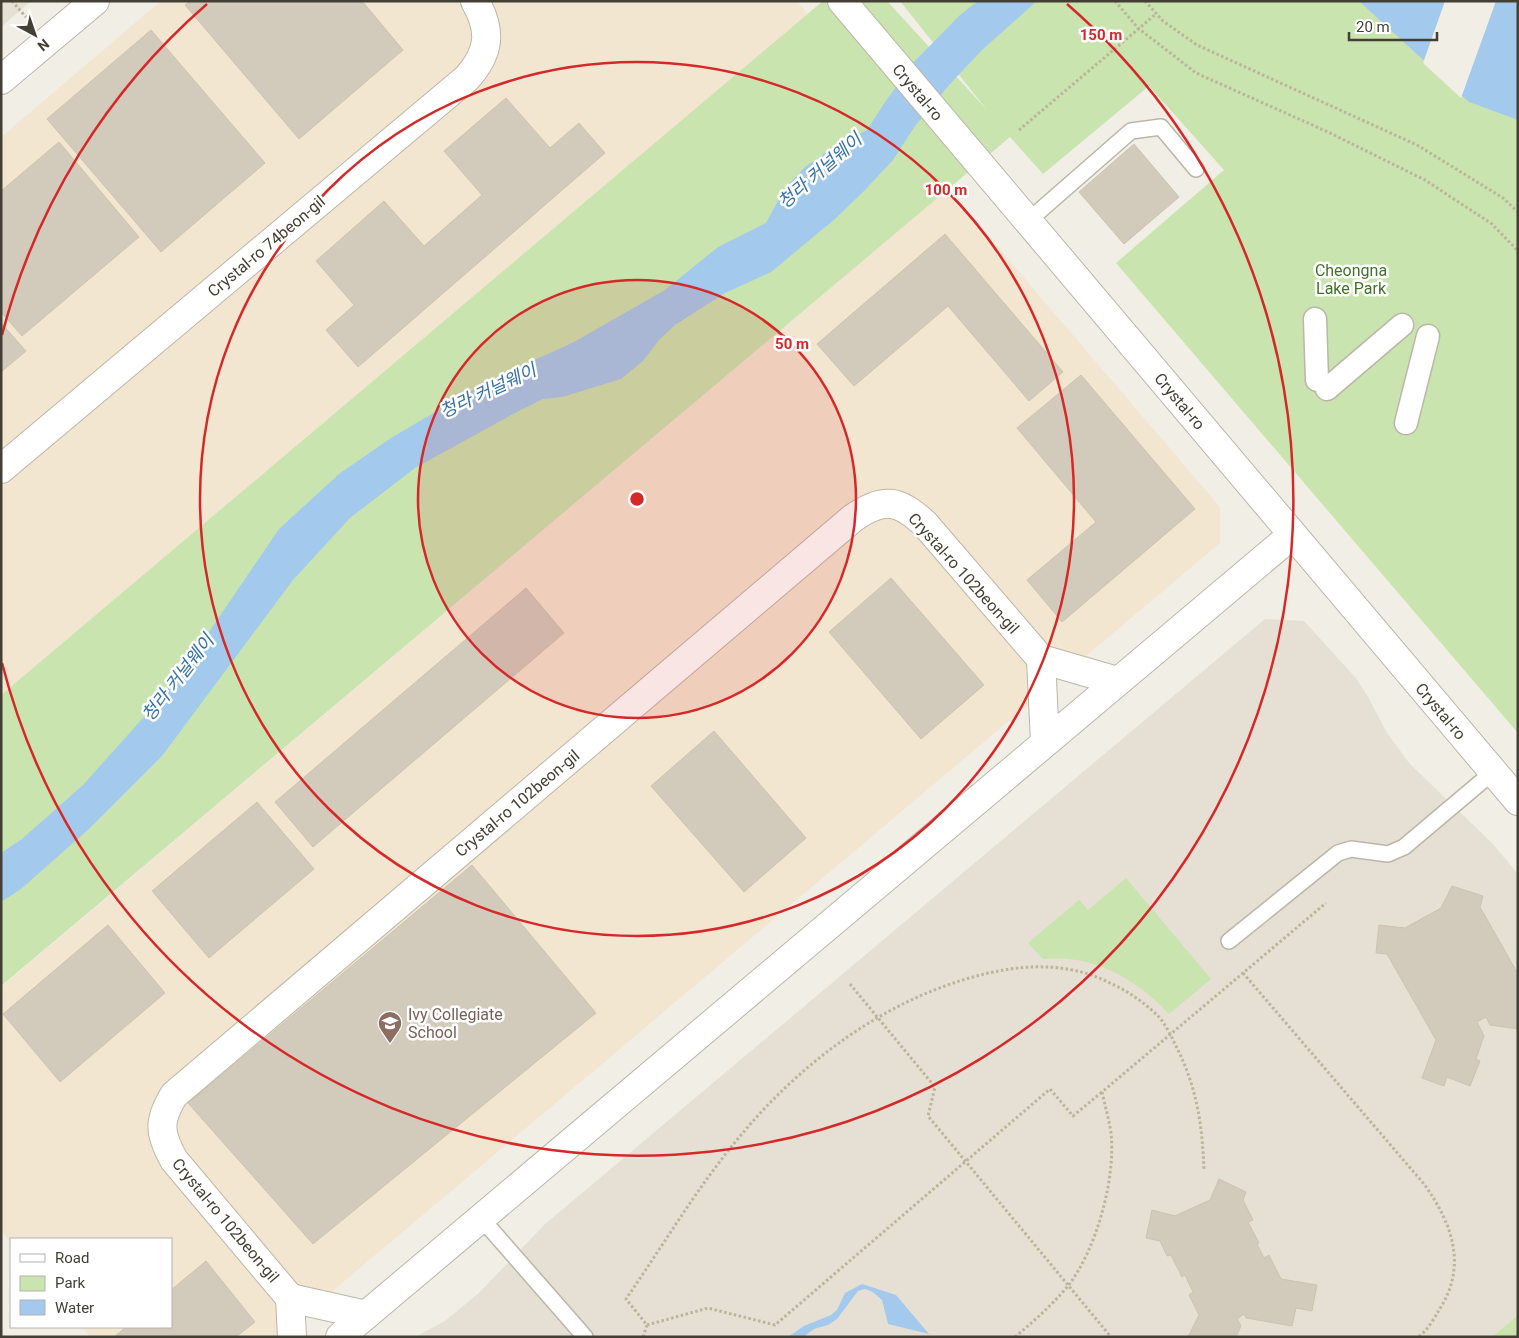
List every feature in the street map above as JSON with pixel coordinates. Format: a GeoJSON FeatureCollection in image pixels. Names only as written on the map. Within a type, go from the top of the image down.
{"type":"FeatureCollection","features":[{"type":"Feature","properties":{"kind":"street"},"geometry":{"type":"LineString","coordinates":[[1,80],[95,1]]}},
{"type":"Feature","properties":{"kind":"street","name":"Crystal-ro 74beon-gil"},"geometry":{"type":"LineString","coordinates":[[1,469],[466,78],[479,64],[487,32],[482,14],[475,1]]}},
{"type":"Feature","properties":{"kind":"street","name":"Crystal-ro"},"geometry":{"type":"LineString","coordinates":[[842,1],[998,188],[1028,221],[1518,801]]}},
{"type":"Feature","properties":{"kind":"street"},"geometry":{"type":"LineString","coordinates":[[1315,319],[1322,384],[1402,325]]}},
{"type":"Feature","properties":{"kind":"street"},"geometry":{"type":"LineString","coordinates":[[1406,423],[1428,336]]}},
{"type":"Feature","properties":{"kind":"street","name":"Crystal-ro 102beon-gil"},"geometry":{"type":"LineString","coordinates":[[290,1298],[174,1160],[165,1144],[162,1127],[165,1110],[174,1095],[868,507],[884,503],[900,506],[912,512],[925,524],[1041,659]]}},
{"type":"Feature","properties":{"kind":"street"},"geometry":{"type":"LineString","coordinates":[[340,1337],[1292,535]]}},
{"type":"Feature","properties":{"kind":"street"},"geometry":{"type":"LineString","coordinates":[[1045,742],[1041,659],[1117,681]]}},
{"type":"Feature","properties":{"kind":"street"},"geometry":{"type":"LineString","coordinates":[[292,1337],[290,1298],[366,1315]]}},
{"type":"Feature","properties":{"kind":"lane"},"geometry":{"type":"LineString","coordinates":[[1028,221],[1131,131],[1161,127],[1196,169]]}},
{"type":"Feature","properties":{"kind":"lane"},"geometry":{"type":"LineString","coordinates":[[1230,941],[1338,853],[1351,849],[1388,854],[1404,847],[1493,772]]}},
{"type":"Feature","properties":{"kind":"lane"},"geometry":{"type":"LineString","coordinates":[[481,1218],[585,1337]]}},
{"type":"Feature","properties":{"kind":"path"},"geometry":{"type":"LineString","coordinates":[[12,1],[26,17]]}},
{"type":"Feature","properties":{"kind":"path"},"geometry":{"type":"LineString","coordinates":[[1115,1],[1138,28],[1196,74],[1328,132],[1426,180],[1492,224],[1518,250]]}},
{"type":"Feature","properties":{"kind":"path"},"geometry":{"type":"LineString","coordinates":[[1145,1],[1163,22],[1197,45],[1417,145],[1503,198],[1518,212]]}},
{"type":"Feature","properties":{"kind":"path"},"geometry":{"type":"LineString","coordinates":[[1019,130],[1156,14]]}},
{"type":"Feature","properties":{"kind":"path"},"geometry":{"type":"LineString","coordinates":[[647,1325],[708,1308],[775,1325],[1050,1089],[1074,1116],[1326,903]]}},
{"type":"Feature","properties":{"kind":"path"},"geometry":{"type":"LineString","coordinates":[[647,1325],[626,1299],[719,1163],[759,1114],[828,1052],[877,1017],[941,986],[971,977],[1027,966],[1078,970],[1124,989],[1144,1004],[1160,1018],[1183,1060],[1199,1108],[1204,1169]]}},
{"type":"Feature","properties":{"kind":"path"},"geometry":{"type":"LineString","coordinates":[[1243,973],[1418,1176],[1437,1202],[1447,1224],[1453,1245],[1455,1263],[1452,1284],[1445,1301],[1418,1337]]}},
{"type":"Feature","properties":{"kind":"path"},"geometry":{"type":"LineString","coordinates":[[850,984],[935,1087],[928,1116],[1111,1337]]}},
{"type":"Feature","properties":{"kind":"path"},"geometry":{"type":"LineString","coordinates":[[1015,1337],[1040,1316],[1068,1285],[1088,1253],[1096,1234],[1111,1162],[1111,1135],[1102,1092]]}},
{"type":"Feature","properties":{"kind":"path"},"geometry":{"type":"LineString","coordinates":[[643,1337],[647,1325]]}},
{"type":"Feature","properties":{"kind":"shaded area"},"geometry":{"type":"Polygon","coordinates":[[[1,1],[31,1],[1,27],[1,1]]]}},
{"type":"Feature","properties":{"kind":"shaded area"},"geometry":{"type":"Polygon","coordinates":[[[161,1],[797,1],[808,15],[1,695],[1,137],[161,1]]]}},
{"type":"Feature","properties":{"kind":"shaded area"},"geometry":{"type":"Polygon","coordinates":[[[948,189],[1220,507],[1220,543],[278,1337],[90,1337],[83,1328],[172,1328],[172,1238],[10,1238],[10,1242],[1,1231],[1,987],[948,189]]]}},
{"type":"Feature","properties":{"kind":"shaded area"},"geometry":{"type":"Polygon","coordinates":[[[1265,619],[1304,621],[1355,677],[1387,733],[1410,764],[1492,843],[1518,874],[1518,1315],[1492,1337],[415,1337],[445,1321],[480,1292],[544,1225],[1265,619]]]}},
{"type":"Feature","properties":{"kind":"green space","name":"Cheongna Lake Park"},"geometry":{"type":"Polygon","coordinates":[[[823,1],[887,1],[987,110],[900,1],[1518,1],[1518,733],[1116,263],[1224,170],[1149,86],[1043,174],[1010,137],[1,986],[1,695],[823,1]]]}},
{"type":"Feature","properties":{"kind":"green space"},"geometry":{"type":"Polygon","coordinates":[[[1126,878],[1211,979],[1169,1014],[1143,990],[1113,971],[1079,960],[1043,959],[1028,943],[1079,900],[1088,910],[1126,878]]]}},
{"type":"Feature","properties":{"kind":"green space"},"geometry":{"type":"Polygon","coordinates":[[[1518,1315],[1518,1337],[1492,1337],[1518,1315]]]}},
{"type":"Feature","properties":{"kind":"water","name":"청라 커널웨이"},"geometry":{"type":"Polygon","coordinates":[[[978,1],[1037,1],[982,50],[950,84],[915,126],[893,160],[835,219],[771,272],[725,293],[675,325],[659,340],[643,361],[621,379],[562,397],[543,399],[513,414],[415,468],[350,518],[293,580],[162,756],[89,829],[21,889],[1,902],[1,853],[22,839],[83,785],[144,717],[196,651],[279,529],[339,474],[391,438],[493,379],[574,342],[665,290],[718,247],[766,223],[788,185],[805,167],[838,144],[867,130],[914,62],[960,15],[978,1]]]}},
{"type":"Feature","properties":{"kind":"water"},"geometry":{"type":"Polygon","coordinates":[[[1359,1],[1518,1],[1518,120],[1469,102],[1359,1]]]}},
{"type":"Feature","properties":{"kind":"water"},"geometry":{"type":"Polygon","coordinates":[[[862,1284],[896,1295],[929,1334],[888,1324],[882,1300],[873,1292],[865,1289],[858,1291],[837,1319],[828,1325],[814,1329],[803,1337],[788,1337],[804,1326],[831,1315],[837,1310],[845,1293],[862,1284]]]}},
{"type":"Feature","properties":{"kind":"pier"},"geometry":{"type":"Polygon","coordinates":[[[1445,1],[1496,1],[1461,98],[1423,63],[1445,1]]]}},
{"type":"Feature","properties":{"kind":"building"},"geometry":{"type":"Polygon","coordinates":[[[190,1],[362,1],[403,50],[299,139],[185,5],[190,1]]]}},
{"type":"Feature","properties":{"kind":"building"},"geometry":{"type":"Polygon","coordinates":[[[151,30],[265,163],[161,252],[47,119],[151,30]]]}},
{"type":"Feature","properties":{"kind":"building"},"geometry":{"type":"Polygon","coordinates":[[[506,98],[550,148],[579,123],[605,153],[358,367],[326,330],[354,305],[316,261],[384,201],[424,246],[482,195],[444,151],[506,98]]]}},
{"type":"Feature","properties":{"kind":"building"},"geometry":{"type":"Polygon","coordinates":[[[59,142],[139,237],[22,336],[1,312],[1,191],[59,142]]]}},
{"type":"Feature","properties":{"kind":"building"},"geometry":{"type":"Polygon","coordinates":[[[1134,144],[1179,197],[1124,244],[1079,192],[1134,144]]]}},
{"type":"Feature","properties":{"kind":"building"},"geometry":{"type":"Polygon","coordinates":[[[945,234],[1063,372],[1029,401],[948,306],[854,386],[817,344],[945,234]]]}},
{"type":"Feature","properties":{"kind":"building"},"geometry":{"type":"Polygon","coordinates":[[[1,323],[26,351],[1,372],[1,323]]]}},
{"type":"Feature","properties":{"kind":"building"},"geometry":{"type":"Polygon","coordinates":[[[1081,375],[1195,509],[1062,622],[1027,580],[1096,522],[1017,428],[1081,375]]]}},
{"type":"Feature","properties":{"kind":"building"},"geometry":{"type":"Polygon","coordinates":[[[891,578],[984,685],[921,739],[829,632],[891,578]]]}},
{"type":"Feature","properties":{"kind":"building"},"geometry":{"type":"Polygon","coordinates":[[[526,588],[564,633],[313,847],[275,802],[526,588]]]}},
{"type":"Feature","properties":{"kind":"building"},"geometry":{"type":"Polygon","coordinates":[[[714,731],[806,838],[744,892],[651,786],[714,731]]]}},
{"type":"Feature","properties":{"kind":"building"},"geometry":{"type":"Polygon","coordinates":[[[257,802],[314,869],[209,958],[152,891],[257,802]]]}},
{"type":"Feature","properties":{"kind":"building"},"geometry":{"type":"Polygon","coordinates":[[[472,865],[596,1013],[313,1244],[188,1103],[472,865]]]}},
{"type":"Feature","properties":{"kind":"building"},"geometry":{"type":"Polygon","coordinates":[[[1452,886],[1483,896],[1480,907],[1518,974],[1518,1029],[1490,1025],[1486,1017],[1477,1022],[1484,1036],[1476,1059],[1480,1061],[1470,1086],[1447,1077],[1444,1086],[1422,1078],[1436,1040],[1387,954],[1376,953],[1379,925],[1405,928],[1441,908],[1452,886]]]}},
{"type":"Feature","properties":{"kind":"building"},"geometry":{"type":"Polygon","coordinates":[[[108,925],[165,993],[60,1082],[3,1014],[108,925]]]}},
{"type":"Feature","properties":{"kind":"building"},"geometry":{"type":"Polygon","coordinates":[[[1219,1179],[1246,1192],[1243,1200],[1253,1220],[1248,1222],[1259,1243],[1257,1244],[1264,1258],[1269,1255],[1281,1279],[1317,1285],[1312,1311],[1296,1308],[1292,1326],[1246,1318],[1244,1314],[1237,1319],[1241,1326],[1236,1337],[1188,1337],[1199,1315],[1189,1295],[1193,1292],[1185,1275],[1182,1277],[1171,1255],[1167,1256],[1160,1241],[1146,1238],[1152,1210],[1175,1216],[1210,1200],[1219,1179]]]}},
{"type":"Feature","properties":{"kind":"building"},"geometry":{"type":"Polygon","coordinates":[[[206,1261],[255,1322],[236,1337],[114,1337],[125,1328],[172,1328],[172,1289],[206,1261]]]}},
{"type":"Feature","properties":{"kind":"place","name":"Ivy Collegiate School"},"geometry":{"type":"Point","coordinates":[390,1044]}}]}
